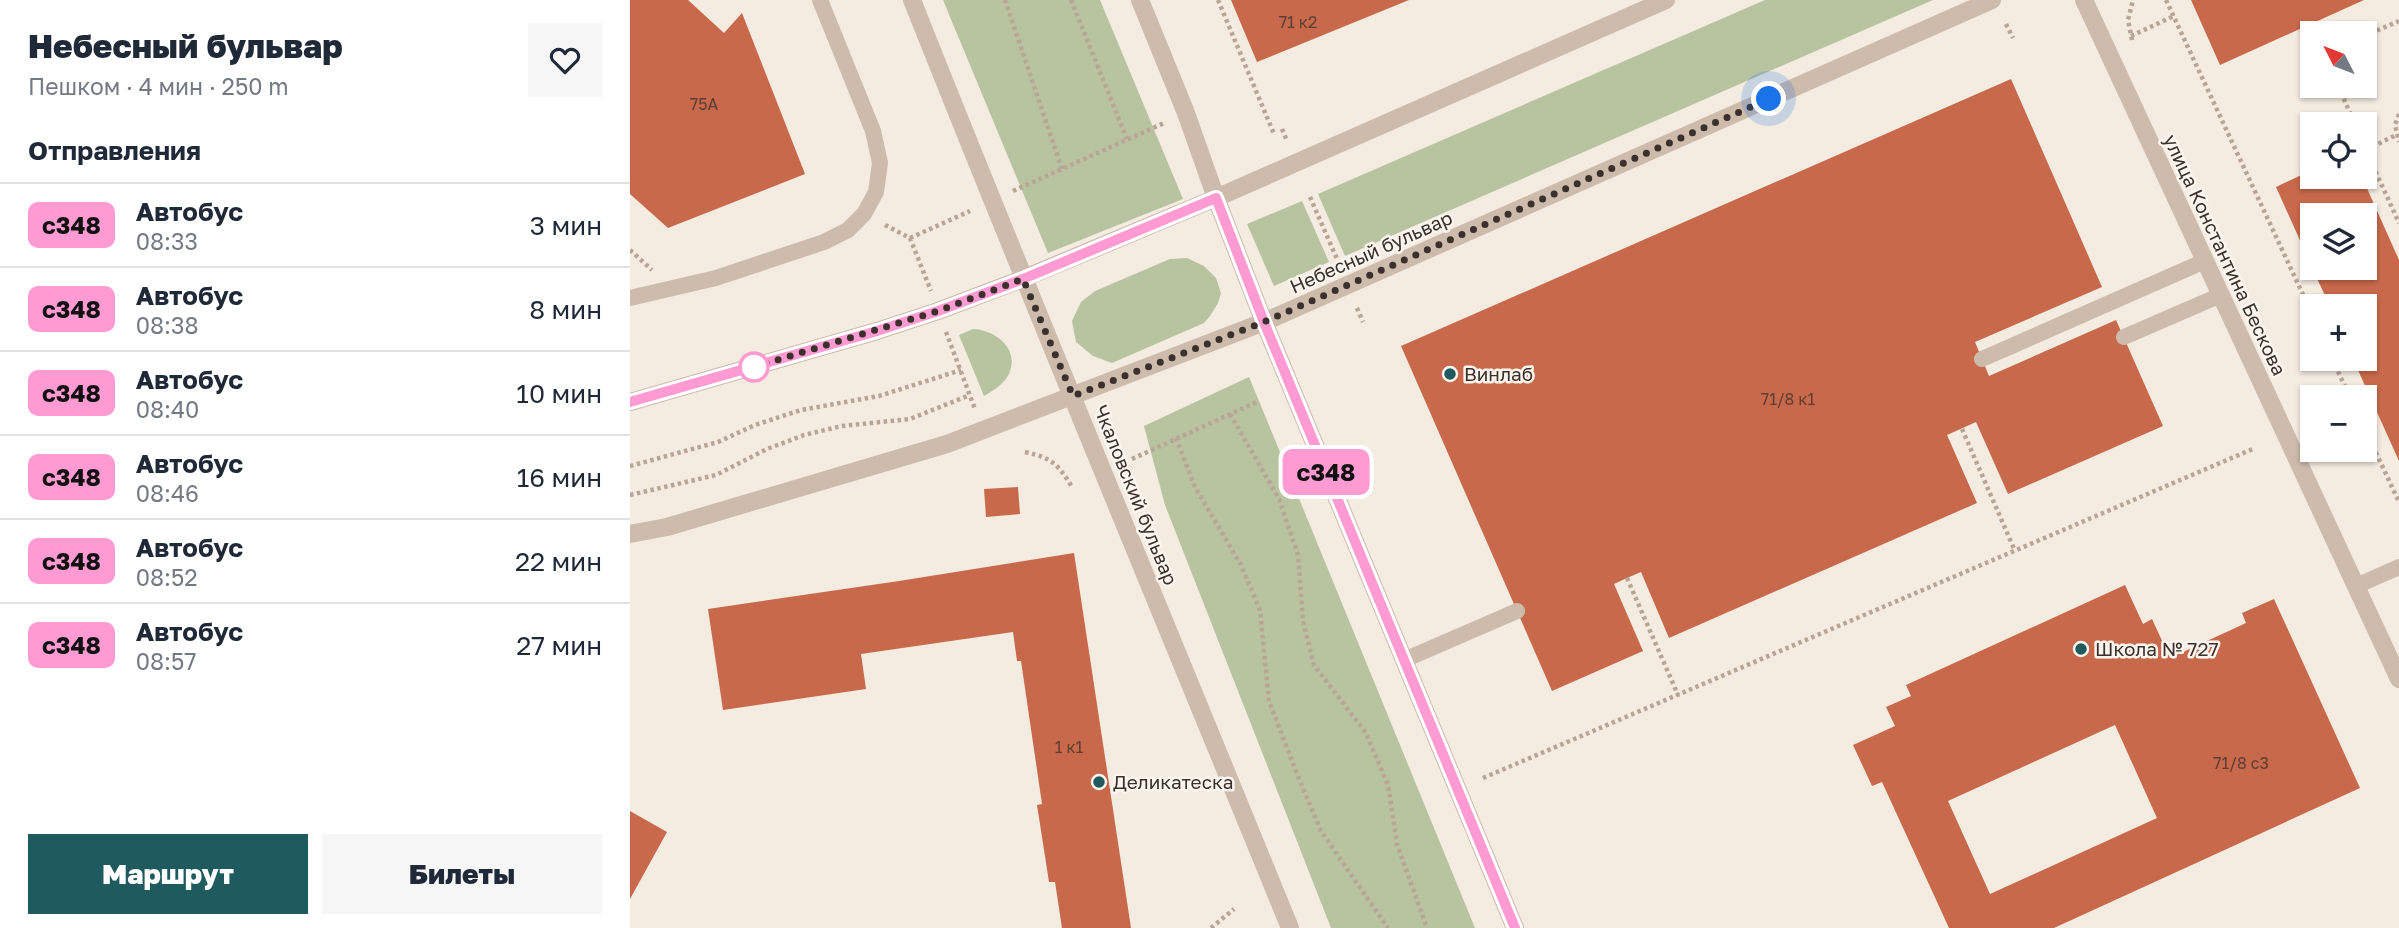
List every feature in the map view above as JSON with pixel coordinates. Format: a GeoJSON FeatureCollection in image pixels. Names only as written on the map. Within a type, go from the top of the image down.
{"type":"FeatureCollection","features":[{"type":"Feature","properties":{"kind":"street","name":"Чкаловский бульвар"},"geometry":{"type":"LineString","coordinates":[[912,0],[1023,279],[1290,928]]}},
{"type":"Feature","properties":{"kind":"street"},"geometry":{"type":"LineString","coordinates":[[1140,0],[1186,113],[1264,322],[1514,928]]}},
{"type":"Feature","properties":{"kind":"street"},"geometry":{"type":"LineString","coordinates":[[630,402],[877,331],[1023,279],[1216,198],[1666,0]]}},
{"type":"Feature","properties":{"kind":"street","name":"Небесный бульвар"},"geometry":{"type":"LineString","coordinates":[[630,534],[667,527],[947,444],[1264,322],[1992,0]]}},
{"type":"Feature","properties":{"kind":"street","name":"улица Константина Бескова"},"geometry":{"type":"LineString","coordinates":[[2084,0],[2399,679]]}},
{"type":"Feature","properties":{"kind":"lane"},"geometry":{"type":"LineString","coordinates":[[630,299],[716,278],[824,242],[848,230],[864,214],[876,192],[880,163],[873,131],[820,0]]}},
{"type":"Feature","properties":{"kind":"lane"},"geometry":{"type":"LineString","coordinates":[[1982,359],[2205,261]]}},
{"type":"Feature","properties":{"kind":"lane"},"geometry":{"type":"LineString","coordinates":[[2124,337],[2221,295]]}},
{"type":"Feature","properties":{"kind":"lane"},"geometry":{"type":"LineString","coordinates":[[2356,586],[2399,567]]}},
{"type":"Feature","properties":{"kind":"lane"},"geometry":{"type":"LineString","coordinates":[[1404,660],[1517,611]]}},
{"type":"Feature","properties":{"kind":"path"},"geometry":{"type":"LineString","coordinates":[[1005,0],[1062,169]]}},
{"type":"Feature","properties":{"kind":"path"},"geometry":{"type":"LineString","coordinates":[[1071,0],[1127,139]]}},
{"type":"Feature","properties":{"kind":"path"},"geometry":{"type":"LineString","coordinates":[[1218,0],[1273,134]]}},
{"type":"Feature","properties":{"kind":"path"},"geometry":{"type":"LineString","coordinates":[[2133,0],[2128,20],[2132,39],[2174,16]]}},
{"type":"Feature","properties":{"kind":"path"},"geometry":{"type":"LineString","coordinates":[[2166,0],[2303,294]]}},
{"type":"Feature","properties":{"kind":"path"},"geometry":{"type":"LineString","coordinates":[[2377,30],[2399,21]]}},
{"type":"Feature","properties":{"kind":"path"},"geometry":{"type":"LineString","coordinates":[[2006,24],[2013,38]]}},
{"type":"Feature","properties":{"kind":"path"},"geometry":{"type":"LineString","coordinates":[[910,238],[1186,113]]}},
{"type":"Feature","properties":{"kind":"path"},"geometry":{"type":"LineString","coordinates":[[2399,114],[2395,125],[2399,142]]}},
{"type":"Feature","properties":{"kind":"path"},"geometry":{"type":"LineString","coordinates":[[1282,130],[1287,142]]}},
{"type":"Feature","properties":{"kind":"path"},"geometry":{"type":"LineString","coordinates":[[2377,143],[2396,135]]}},
{"type":"Feature","properties":{"kind":"path"},"geometry":{"type":"LineString","coordinates":[[2377,174],[2399,223]]}},
{"type":"Feature","properties":{"kind":"path"},"geometry":{"type":"LineString","coordinates":[[1310,197],[1337,259]]}},
{"type":"Feature","properties":{"kind":"path"},"geometry":{"type":"LineString","coordinates":[[1357,308],[1363,321]]}},
{"type":"Feature","properties":{"kind":"path"},"geometry":{"type":"LineString","coordinates":[[630,466],[718,442],[755,425],[801,410],[879,396],[961,370]]}},
{"type":"Feature","properties":{"kind":"path"},"geometry":{"type":"LineString","coordinates":[[630,495],[716,475],[767,449],[804,435],[842,426],[910,419],[970,395]]}},
{"type":"Feature","properties":{"kind":"path"},"geometry":{"type":"LineString","coordinates":[[1132,459],[1259,401]]}},
{"type":"Feature","properties":{"kind":"path"},"geometry":{"type":"LineString","coordinates":[[1230,414],[1279,499],[1298,555],[1303,621],[1314,665],[1366,733],[1388,785],[1397,844],[1427,928]]}},
{"type":"Feature","properties":{"kind":"path"},"geometry":{"type":"LineString","coordinates":[[1962,429],[2015,551]]}},
{"type":"Feature","properties":{"kind":"path"},"geometry":{"type":"LineString","coordinates":[[1176,438],[1195,487],[1241,565],[1260,610],[1269,701],[1298,779],[1321,831],[1388,928]]}},
{"type":"Feature","properties":{"kind":"path"},"geometry":{"type":"LineString","coordinates":[[1483,778],[2255,448]]}},
{"type":"Feature","properties":{"kind":"path"},"geometry":{"type":"LineString","coordinates":[[1025,452],[1043,456],[1060,467],[1072,487]]}},
{"type":"Feature","properties":{"kind":"path"},"geometry":{"type":"LineString","coordinates":[[2377,455],[2399,502]]}},
{"type":"Feature","properties":{"kind":"path"},"geometry":{"type":"LineString","coordinates":[[1627,578],[1678,695]]}},
{"type":"Feature","properties":{"kind":"path"},"geometry":{"type":"LineString","coordinates":[[1211,928],[1234,909]]}},
{"type":"Feature","properties":{"kind":"green space"},"geometry":{"type":"Polygon","coordinates":[[[943,0],[1100,0],[1183,199],[1048,253],[943,0]]]}},
{"type":"Feature","properties":{"kind":"green space"},"geometry":{"type":"Polygon","coordinates":[[[1765,0],[1933,0],[1345,256],[1318,194],[1765,0]]]}},
{"type":"Feature","properties":{"kind":"green space"},"geometry":{"type":"Polygon","coordinates":[[[1302,201],[1329,262],[1274,286],[1247,224],[1302,201]]]}},
{"type":"Feature","properties":{"kind":"green space"},"geometry":{"type":"Polygon","coordinates":[[[1187,258],[1204,266],[1216,278],[1221,293],[1218,303],[1204,323],[1112,363],[1093,356],[1076,342],[1072,321],[1081,302],[1095,291],[1170,259],[1187,258]]]}},
{"type":"Feature","properties":{"kind":"green space"},"geometry":{"type":"Polygon","coordinates":[[[973,329],[997,337],[1011,356],[1012,365],[1007,378],[984,396],[959,335],[973,329]]]}},
{"type":"Feature","properties":{"kind":"green space"},"geometry":{"type":"Polygon","coordinates":[[[1249,377],[1475,928],[1331,928],[1165,505],[1144,426],[1249,377]]]}},
{"type":"Feature","properties":{"kind":"building"},"geometry":{"type":"Polygon","coordinates":[[[630,0],[688,0],[724,33],[742,13],[805,174],[668,228],[630,194],[630,0]]]}},
{"type":"Feature","properties":{"kind":"building"},"geometry":{"type":"Polygon","coordinates":[[[1231,0],[1409,0],[1257,62],[1231,0]]]}},
{"type":"Feature","properties":{"kind":"building"},"geometry":{"type":"Polygon","coordinates":[[[2191,0],[2364,0],[2317,21],[2300,21],[2300,29],[2220,65],[2191,0]]]}},
{"type":"Feature","properties":{"kind":"building"},"geometry":{"type":"Polygon","coordinates":[[[2011,79],[2102,287],[1975,342],[1989,376],[2116,320],[2163,426],[2008,494],[1976,422],[1947,435],[1977,503],[1669,638],[1641,572],[1627,578],[1614,584],[1643,651],[1552,691],[1401,346],[2011,79]]]}},
{"type":"Feature","properties":{"kind":"building"},"geometry":{"type":"Polygon","coordinates":[[[2300,176],[2300,189],[2367,189],[2374,203],[2300,203],[2300,240],[2276,187],[2300,176]]]}},
{"type":"Feature","properties":{"kind":"building"},"geometry":{"type":"Polygon","coordinates":[[[2377,211],[2399,260],[2399,461],[2377,412],[2377,385],[2365,385],[2358,371],[2377,371],[2377,294],[2324,294],[2318,280],[2377,280],[2377,211]]]}},
{"type":"Feature","properties":{"kind":"building"},"geometry":{"type":"Polygon","coordinates":[[[1018,487],[1020,514],[986,517],[984,489],[1018,487]]]}},
{"type":"Feature","properties":{"kind":"building"},"geometry":{"type":"Polygon","coordinates":[[[1074,553],[1131,928],[1062,928],[1055,882],[1049,882],[1037,805],[1042,804],[1021,661],[1017,661],[1013,632],[861,654],[866,689],[723,710],[708,609],[1074,553]]]}},
{"type":"Feature","properties":{"kind":"building"},"geometry":{"type":"Polygon","coordinates":[[[2125,585],[2143,624],[2152,619],[2170,658],[2246,623],[2242,613],[2274,599],[2360,788],[2054,928],[1949,928],[1882,782],[1872,786],[1853,745],[1895,726],[1886,707],[1911,696],[1906,685],[2125,585]],[[2115,725],[1948,801],[1990,894],[2157,818],[2115,725]]]}},
{"type":"Feature","properties":{"kind":"building"},"geometry":{"type":"Polygon","coordinates":[[[630,811],[667,832],[630,899],[630,811]]]}},
{"type":"Feature","properties":{"kind":"bus line","name":"с348"},"geometry":{"type":"LineString","coordinates":[[630,402],[938,311],[1023,279],[1216,198],[1264,322],[1515,928]]}},
{"type":"Feature","properties":{"kind":"place","name":"Винлаб"},"geometry":{"type":"Point","coordinates":[1450,374]}},
{"type":"Feature","properties":{"kind":"place","name":"Школа № 727"},"geometry":{"type":"Point","coordinates":[2081,649]}},
{"type":"Feature","properties":{"kind":"place","name":"Деликатеска"},"geometry":{"type":"Point","coordinates":[1099,782]}},
{"type":"Feature","properties":{"kind":"route"},"geometry":{"type":"LineString","coordinates":[[754,367],[877,331],[1023,279],[1073,396],[1264,322],[1769,99]]}}]}
